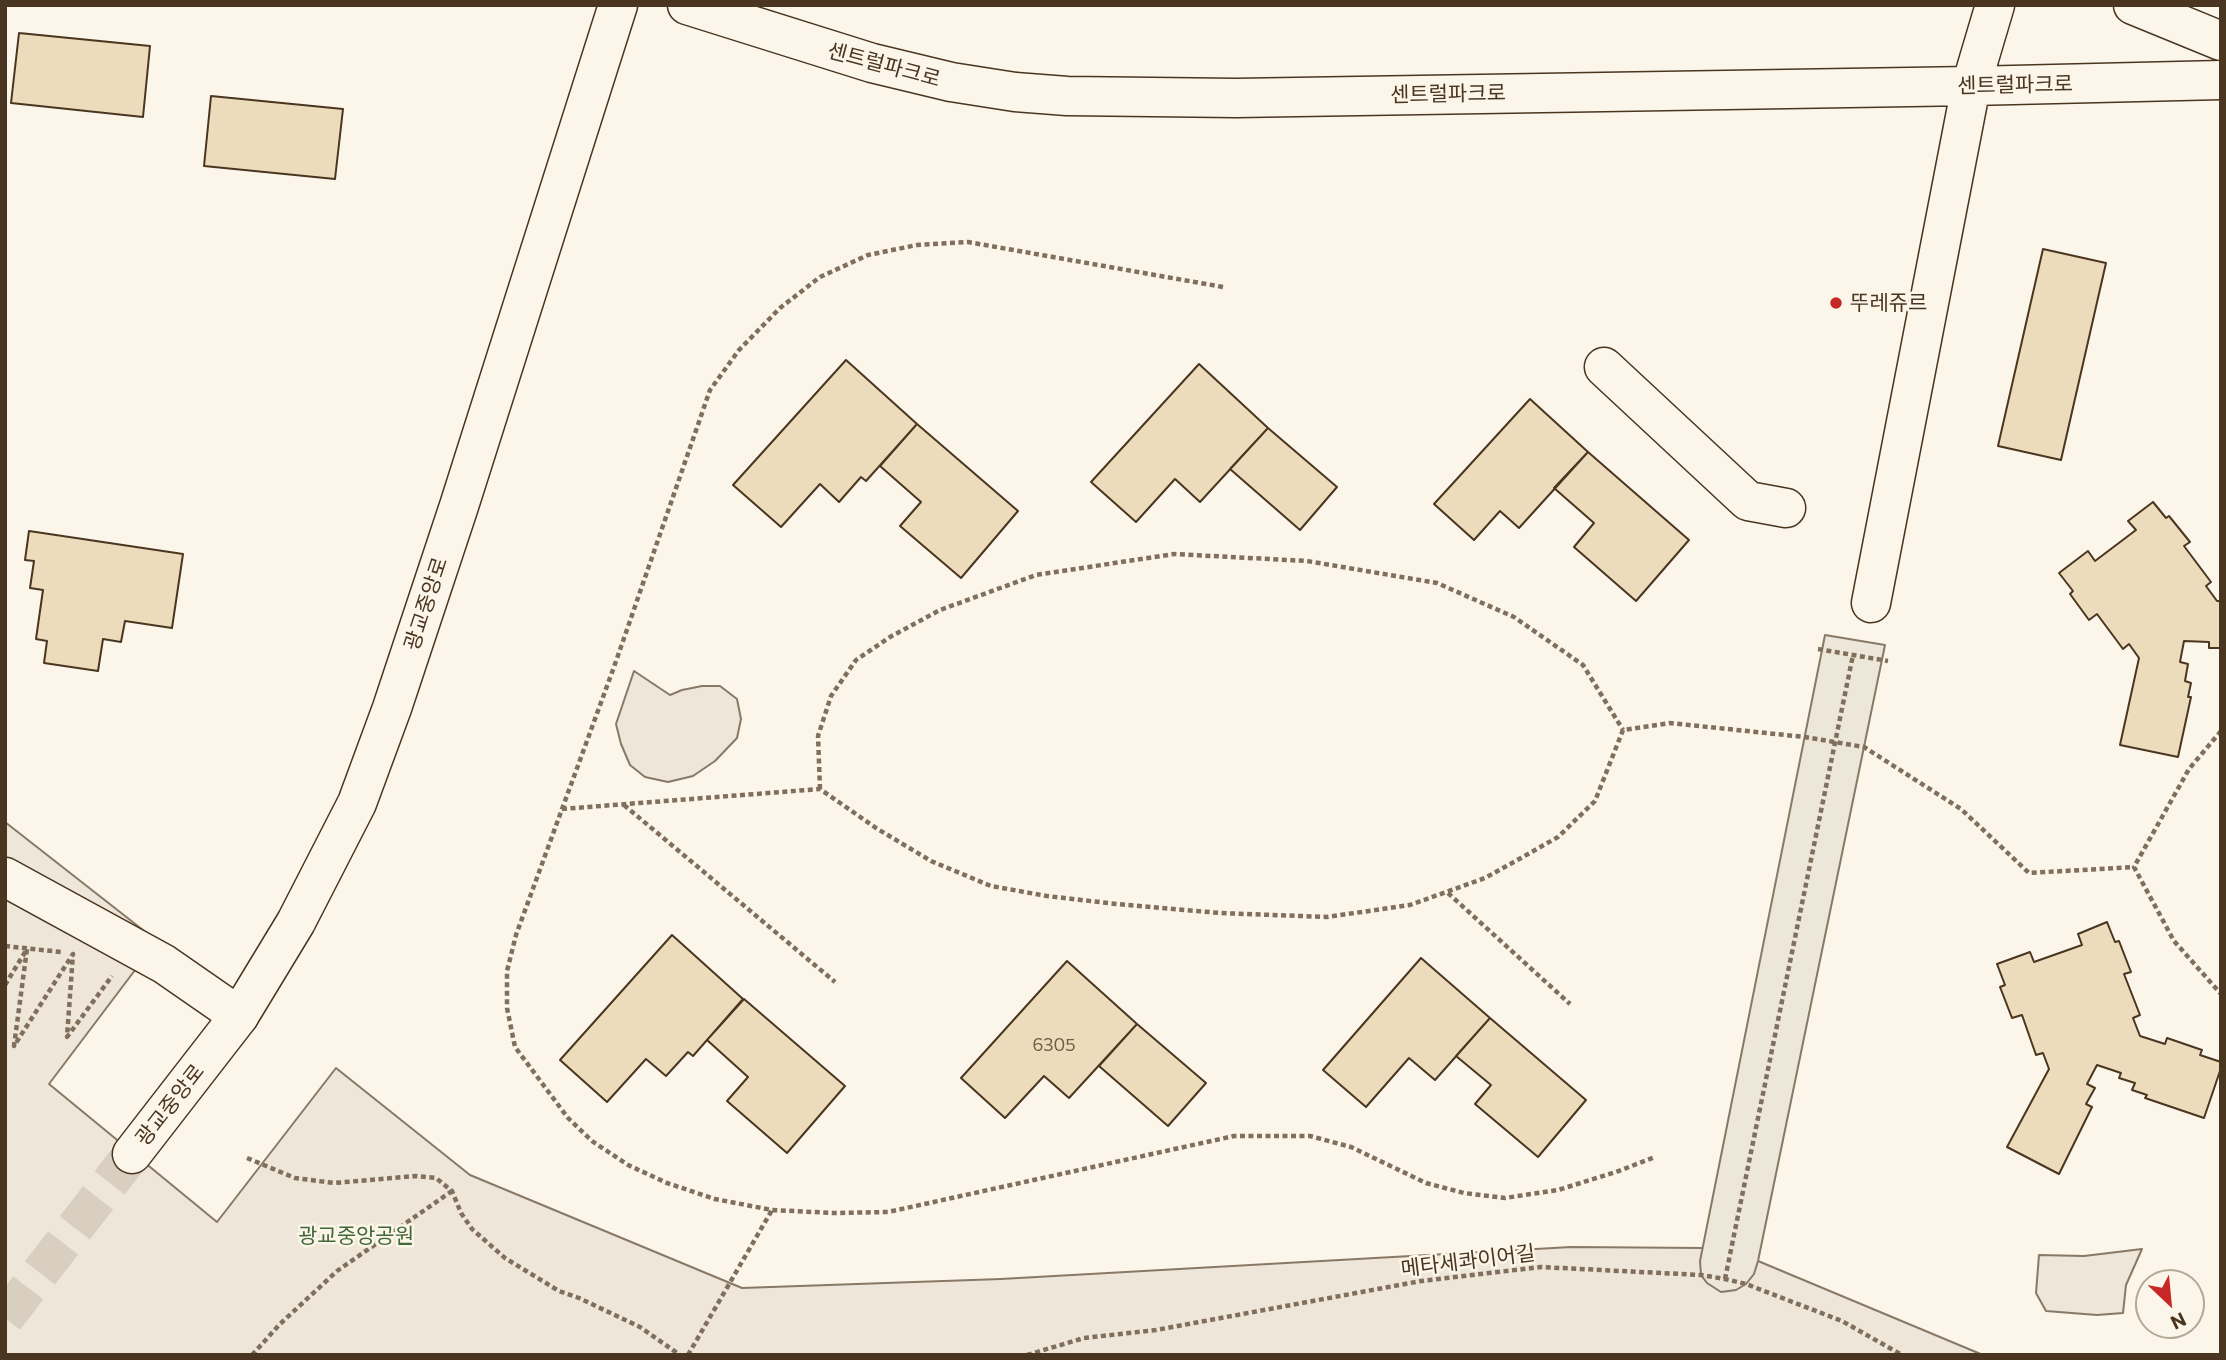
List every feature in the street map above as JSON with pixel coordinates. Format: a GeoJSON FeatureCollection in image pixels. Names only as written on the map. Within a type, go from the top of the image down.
{"type":"FeatureCollection","features":[{"type":"Feature","properties":{"kind":"street","name":"광교중앙로"},"geometry":{"type":"LineString","coordinates":[[132,1154],[239,1016],[296,922],[357,803],[392,708],[459,506],[618,5]]}},
{"type":"Feature","properties":{"kind":"street","name":"센트럴파크로"},"geometry":{"type":"LineString","coordinates":[[687,5],[872,63],[951,82],[1015,92],[1068,96],[1236,98],[2221,80]]}},
{"type":"Feature","properties":{"kind":"street"},"geometry":{"type":"LineString","coordinates":[[1871,603],[1971,86],[1995,5]]}},
{"type":"Feature","properties":{"kind":"street"},"geometry":{"type":"LineString","coordinates":[[2133,5],[2221,41]]}},
{"type":"Feature","properties":{"kind":"street"},"geometry":{"type":"LineString","coordinates":[[1604,367],[1748,500],[1786,508]]}},
{"type":"Feature","properties":{"kind":"street"},"geometry":{"type":"LineString","coordinates":[[5,877],[164,964],[239,1016]]}},
{"type":"Feature","properties":{"kind":"path"},"geometry":{"type":"LineString","coordinates":[[1223,287],[968,242],[917,245],[868,255],[820,277],[780,308],[739,350],[710,390],[516,935],[507,971],[507,1008],[515,1047],[568,1118],[592,1141],[628,1165],[667,1183],[715,1199],[772,1210],[888,1212],[1234,1136],[1310,1136],[1351,1147],[1426,1183],[1464,1193],[1505,1198],[1558,1190],[1655,1157]]}},
{"type":"Feature","properties":{"kind":"path"},"geometry":{"type":"LineString","coordinates":[[820,789],[818,736],[831,696],[856,660],[890,637],[940,610],[1036,575],[1174,554],[1307,561],[1437,583],[1514,617],[1583,665],[1623,730]]}},
{"type":"Feature","properties":{"kind":"path"},"geometry":{"type":"LineString","coordinates":[[1818,649],[1888,661]]}},
{"type":"Feature","properties":{"kind":"path"},"geometry":{"type":"LineString","coordinates":[[1726,1279],[1853,655]]}},
{"type":"Feature","properties":{"kind":"path"},"geometry":{"type":"LineString","coordinates":[[1623,730],[1670,723],[1864,747],[1961,809],[2029,873],[2134,867]]}},
{"type":"Feature","properties":{"kind":"path"},"geometry":{"type":"LineString","coordinates":[[562,809],[820,789],[876,828],[931,861],[991,886],[1047,897],[1220,913],[1328,917],[1410,905],[1448,893],[1485,878],[1558,837],[1595,801],[1623,730]]}},
{"type":"Feature","properties":{"kind":"path"},"geometry":{"type":"LineString","coordinates":[[2134,867],[2189,769],[2221,731]]}},
{"type":"Feature","properties":{"kind":"path"},"geometry":{"type":"LineString","coordinates":[[623,805],[835,982]]}},
{"type":"Feature","properties":{"kind":"path"},"geometry":{"type":"LineString","coordinates":[[2134,867],[2174,941],[2221,994]]}},
{"type":"Feature","properties":{"kind":"path"},"geometry":{"type":"LineString","coordinates":[[1448,893],[1570,1003]]}},
{"type":"Feature","properties":{"kind":"path"},"geometry":{"type":"LineString","coordinates":[[5,985],[27,949],[14,1046],[73,954],[67,1037],[125,959],[164,964]]}},
{"type":"Feature","properties":{"kind":"path"},"geometry":{"type":"LineString","coordinates":[[247,1158],[295,1178],[334,1183],[416,1176],[436,1178],[452,1191],[461,1213],[472,1229],[505,1258],[559,1291],[640,1326],[680,1355]]}},
{"type":"Feature","properties":{"kind":"path"},"geometry":{"type":"LineString","coordinates":[[252,1355],[280,1324],[337,1271],[452,1191]]}},
{"type":"Feature","properties":{"kind":"path"},"geometry":{"type":"LineString","coordinates":[[688,1355],[772,1210]]}},
{"type":"Feature","properties":{"kind":"path","name":"메타세콰이어길"},"geometry":{"type":"LineString","coordinates":[[1027,1355],[1084,1338],[1156,1330],[1421,1281],[1541,1267],[1701,1275],[1726,1279],[1746,1284],[1842,1321],[1902,1355]]}},
{"type":"Feature","properties":{"kind":"green space"},"geometry":{"type":"Polygon","coordinates":[[[634,671],[670,695],[702,686],[720,686],[737,699],[741,719],[737,738],[715,761],[693,776],[668,782],[645,777],[630,765],[616,724],[634,671]]]}},
{"type":"Feature","properties":{"kind":"green space","name":"광교중앙공원"},"geometry":{"type":"Polygon","coordinates":[[[5,822],[157,941],[49,1084],[217,1222],[336,1068],[470,1175],[742,1288],[1001,1279],[1571,1247],[1703,1248],[1758,1261],[1983,1355],[5,1355],[5,822]]]}},
{"type":"Feature","properties":{"kind":"green space"},"geometry":{"type":"Polygon","coordinates":[[[2142,1249],[2126,1285],[2123,1313],[2097,1315],[2046,1311],[2036,1293],[2039,1255],[2084,1256],[2142,1249]]]}},
{"type":"Feature","properties":{"kind":"shaded area"},"geometry":{"type":"Polygon","coordinates":[[[1825,635],[1885,645],[1758,1261],[1754,1274],[1746,1284],[1736,1290],[1721,1292],[1707,1283],[1701,1275],[1700,1261],[1825,635]]]}},
{"type":"Feature","properties":{"kind":"building"},"geometry":{"type":"Polygon","coordinates":[[[19,33],[150,46],[143,117],[11,103],[19,33]]]}},
{"type":"Feature","properties":{"kind":"building"},"geometry":{"type":"Polygon","coordinates":[[[211,96],[343,109],[335,179],[204,166],[211,96]]]}},
{"type":"Feature","properties":{"kind":"building"},"geometry":{"type":"Polygon","coordinates":[[[2043,249],[2106,263],[2061,460],[1998,446],[2043,249]]]}},
{"type":"Feature","properties":{"kind":"building"},"geometry":{"type":"Polygon","coordinates":[[[846,360],[917,424],[866,481],[861,477],[839,502],[820,484],[781,527],[733,485],[846,360]]]}},
{"type":"Feature","properties":{"kind":"building"},"geometry":{"type":"Polygon","coordinates":[[[1199,364],[1268,428],[1200,502],[1175,479],[1136,522],[1091,482],[1199,364]]]}},
{"type":"Feature","properties":{"kind":"building"},"geometry":{"type":"Polygon","coordinates":[[[1530,399],[1588,452],[1519,528],[1500,511],[1474,540],[1434,504],[1530,399]]]}},
{"type":"Feature","properties":{"kind":"building"},"geometry":{"type":"Polygon","coordinates":[[[917,424],[1018,511],[961,578],[900,526],[921,502],[880,466],[917,424]]]}},
{"type":"Feature","properties":{"kind":"building"},"geometry":{"type":"Polygon","coordinates":[[[1268,428],[1337,487],[1300,530],[1230,469],[1268,428]]]}},
{"type":"Feature","properties":{"kind":"building"},"geometry":{"type":"Polygon","coordinates":[[[1588,452],[1689,540],[1636,601],[1574,547],[1594,523],[1554,488],[1588,452]]]}},
{"type":"Feature","properties":{"kind":"building"},"geometry":{"type":"Polygon","coordinates":[[[2153,502],[2166,518],[2169,516],[2190,542],[2184,546],[2211,582],[2206,586],[2217,601],[2221,601],[2221,648],[2209,648],[2209,642],[2184,641],[2180,662],[2188,664],[2185,681],[2191,683],[2188,697],[2191,697],[2178,757],[2120,745],[2139,658],[2129,644],[2123,649],[2097,614],[2089,620],[2070,594],[2073,591],[2059,573],[2088,551],[2095,561],[2136,530],[2128,521],[2153,502]]]}},
{"type":"Feature","properties":{"kind":"building"},"geometry":{"type":"Polygon","coordinates":[[[29,531],[183,554],[172,628],[125,621],[121,642],[103,639],[98,671],[44,663],[47,641],[36,639],[43,590],[30,588],[34,561],[25,560],[29,531]]]}},
{"type":"Feature","properties":{"kind":"building"},"geometry":{"type":"Polygon","coordinates":[[[2107,922],[2115,942],[2119,941],[2131,972],[2124,974],[2140,1015],[2133,1018],[2140,1036],[2165,1044],[2167,1038],[2202,1050],[2200,1055],[2221,1062],[2221,1068],[2204,1118],[2145,1098],[2147,1095],[2132,1090],[2135,1083],[2119,1078],[2121,1073],[2097,1065],[2087,1084],[2095,1088],[2086,1104],[2092,1107],[2059,1174],[2007,1147],[2049,1069],[2043,1053],[2036,1055],[2022,1015],[2012,1018],[2000,987],[2005,985],[1997,964],[2030,952],[2034,962],[2082,945],[2078,934],[2107,922]]]}},
{"type":"Feature","properties":{"kind":"building"},"geometry":{"type":"Polygon","coordinates":[[[672,935],[743,999],[693,1056],[688,1052],[666,1076],[646,1059],[607,1102],[560,1060],[672,935]]]}},
{"type":"Feature","properties":{"kind":"building"},"geometry":{"type":"Polygon","coordinates":[[[1421,958],[1490,1018],[1435,1080],[1409,1058],[1366,1107],[1323,1070],[1421,958]]]}},
{"type":"Feature","properties":{"kind":"building"},"geometry":{"type":"Polygon","coordinates":[[[1067,961],[1137,1024],[1069,1098],[1044,1076],[1005,1118],[961,1078],[1067,961]]]}},
{"type":"Feature","properties":{"kind":"building"},"geometry":{"type":"Polygon","coordinates":[[[744,999],[845,1086],[787,1153],[727,1101],[748,1077],[707,1040],[744,999]]]}},
{"type":"Feature","properties":{"kind":"building"},"geometry":{"type":"Polygon","coordinates":[[[1490,1018],[1586,1100],[1538,1157],[1475,1104],[1491,1085],[1456,1056],[1490,1018]]]}},
{"type":"Feature","properties":{"kind":"building"},"geometry":{"type":"Polygon","coordinates":[[[1137,1024],[1206,1083],[1168,1126],[1099,1066],[1137,1024]]]}},
{"type":"Feature","properties":{"kind":"tunnel"},"geometry":{"type":"LineString","coordinates":[[5,1318],[132,1154]]}},
{"type":"Feature","properties":{"kind":"place","name":"뚜레쥬르"},"geometry":{"type":"Point","coordinates":[1836,303]}}]}
